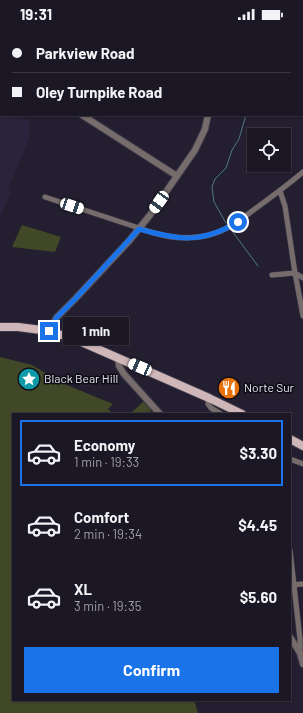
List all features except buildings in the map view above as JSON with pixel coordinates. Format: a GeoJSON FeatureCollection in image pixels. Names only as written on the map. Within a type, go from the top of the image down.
{"type":"FeatureCollection","features":[{"type":"Feature","properties":{"kind":"main road"},"geometry":{"type":"LineString","coordinates":[[0,327],[49,331],[82,342],[240,413]]}},
{"type":"Feature","properties":{"kind":"main road"},"geometry":{"type":"LineString","coordinates":[[291,440],[303,446]]}},
{"type":"Feature","properties":{"kind":"street"},"geometry":{"type":"LineString","coordinates":[[84,116],[177,176]]}},
{"type":"Feature","properties":{"kind":"street"},"geometry":{"type":"LineString","coordinates":[[49,331],[57,317],[139,229],[150,215],[195,150],[205,128],[208,116]]}},
{"type":"Feature","properties":{"kind":"street"},"geometry":{"type":"LineString","coordinates":[[45,197],[139,229],[186,239],[212,234],[224,230],[238,222],[303,172]]}},
{"type":"Feature","properties":{"kind":"street"},"geometry":{"type":"LineString","coordinates":[[280,191],[286,206],[295,273],[303,316]]}},
{"type":"Feature","properties":{"kind":"street"},"geometry":{"type":"LineString","coordinates":[[272,275],[295,273],[303,278]]}},
{"type":"Feature","properties":{"kind":"street"},"geometry":{"type":"LineString","coordinates":[[118,358],[119,366],[124,374],[159,413]]}},
{"type":"Feature","properties":{"kind":"street"},"geometry":{"type":"LineString","coordinates":[[209,398],[209,406],[220,413]]}},
{"type":"Feature","properties":{"kind":"street"},"geometry":{"type":"LineString","coordinates":[[291,459],[303,464]]}},
{"type":"Feature","properties":{"kind":"street"},"geometry":{"type":"LineString","coordinates":[[291,568],[300,639],[300,653],[303,664]]}},
{"type":"Feature","properties":{"kind":"street"},"geometry":{"type":"LineString","coordinates":[[292,585],[303,584]]}},
{"type":"Feature","properties":{"kind":"street"},"geometry":{"type":"LineString","coordinates":[[291,640],[300,653]]}},
{"type":"Feature","properties":{"kind":"shaded area"},"geometry":{"type":"Polygon","coordinates":[[[0,116],[22,116],[31,123],[28,127],[30,133],[29,139],[9,187],[11,192],[0,217],[0,116]]]}},
{"type":"Feature","properties":{"kind":"green space"},"geometry":{"type":"Polygon","coordinates":[[[22,225],[61,237],[55,252],[12,247],[22,225]]]}},
{"type":"Feature","properties":{"kind":"green space"},"geometry":{"type":"Polygon","coordinates":[[[0,357],[32,365],[62,383],[113,404],[108,409],[112,413],[12,413],[12,701],[194,701],[198,713],[0,713],[0,357]]]}},
{"type":"Feature","properties":{"kind":"green space"},"geometry":{"type":"Polygon","coordinates":[[[145,400],[153,409],[148,413],[131,413],[145,400]]]}},
{"type":"Feature","properties":{"kind":"waterway"},"geometry":{"type":"LineString","coordinates":[[226,223],[214,202],[212,187],[215,179],[226,168],[232,150],[239,139],[246,116]]}},
{"type":"Feature","properties":{"kind":"waterway"},"geometry":{"type":"LineString","coordinates":[[232,231],[258,266]]}},
{"type":"Feature","properties":{"kind":"place","name":"Black Bear Hill"},"geometry":{"type":"Point","coordinates":[29,379]}},
{"type":"Feature","properties":{"kind":"place","name":"Norte Sur"},"geometry":{"type":"Point","coordinates":[229,388]}},
{"type":"Feature","properties":{"kind":"route"},"geometry":{"type":"LineString","coordinates":[[49,331],[57,317],[139,229],[175,238],[186,239],[212,234],[238,222]]}}]}
